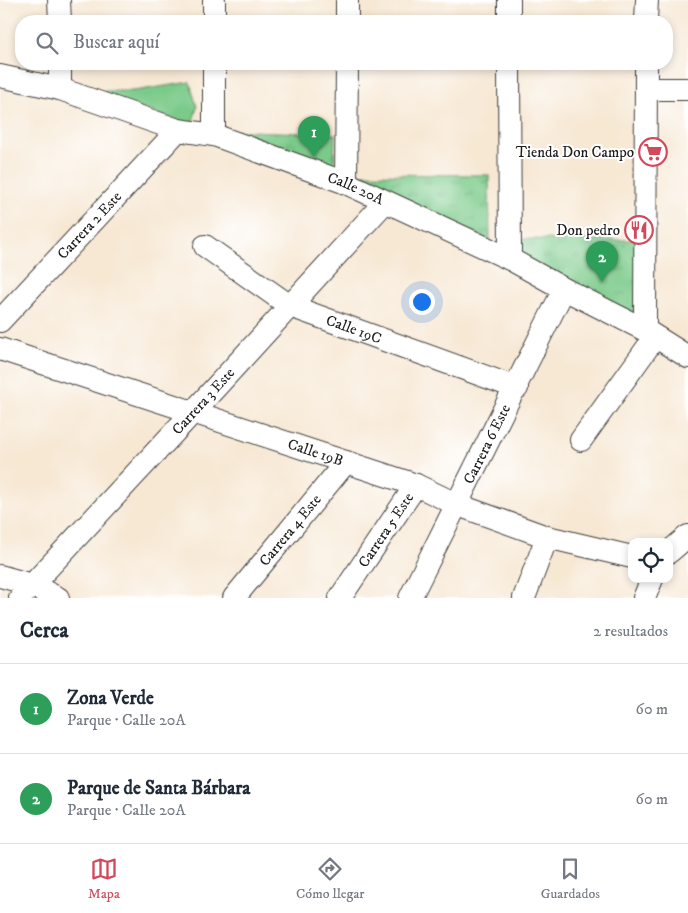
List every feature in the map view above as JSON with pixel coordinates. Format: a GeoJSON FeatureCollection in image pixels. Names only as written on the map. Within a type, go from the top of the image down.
{"type":"FeatureCollection","features":[{"type":"Feature","properties":{"kind":"street"},"geometry":{"type":"LineString","coordinates":[[59,0],[60,15]]}},
{"type":"Feature","properties":{"kind":"street"},"geometry":{"type":"LineString","coordinates":[[214,0],[214,15]]}},
{"type":"Feature","properties":{"kind":"street"},"geometry":{"type":"LineString","coordinates":[[347,15],[348,0]]}},
{"type":"Feature","properties":{"kind":"street"},"geometry":{"type":"LineString","coordinates":[[509,0],[509,15]]}},
{"type":"Feature","properties":{"kind":"street"},"geometry":{"type":"LineString","coordinates":[[646,0],[646,15]]}},
{"type":"Feature","properties":{"kind":"street"},"geometry":{"type":"LineString","coordinates":[[60,70],[60,89]]}},
{"type":"Feature","properties":{"kind":"street"},"geometry":{"type":"LineString","coordinates":[[214,70],[214,135]]}},
{"type":"Feature","properties":{"kind":"street"},"geometry":{"type":"LineString","coordinates":[[346,183],[347,70]]}},
{"type":"Feature","properties":{"kind":"street"},"geometry":{"type":"LineString","coordinates":[[509,70],[510,259]]}},
{"type":"Feature","properties":{"kind":"street"},"geometry":{"type":"LineString","coordinates":[[582,440],[650,333],[646,70]]}},
{"type":"Feature","properties":{"kind":"street","name":"Calle 20A"},"geometry":{"type":"LineString","coordinates":[[0,76],[60,89],[178,130],[214,135],[346,183],[510,259],[650,333],[688,357]]}},
{"type":"Feature","properties":{"kind":"street"},"geometry":{"type":"LineString","coordinates":[[646,90],[688,89]]}},
{"type":"Feature","properties":{"kind":"street","name":"Carrera 2 Este"},"geometry":{"type":"LineString","coordinates":[[0,321],[178,130]]}},
{"type":"Feature","properties":{"kind":"street","name":"Carrera 3 Este"},"geometry":{"type":"LineString","coordinates":[[26,592],[384,202]]}},
{"type":"Feature","properties":{"kind":"street","name":"Calle 19C"},"geometry":{"type":"LineString","coordinates":[[205,246],[290,306],[517,388]]}},
{"type":"Feature","properties":{"kind":"street","name":"Carrera 6 Este"},"geometry":{"type":"LineString","coordinates":[[410,598],[517,388],[564,289]]}},
{"type":"Feature","properties":{"kind":"street","name":"Calle 19B"},"geometry":{"type":"LineString","coordinates":[[0,349],[194,411],[416,486],[458,505],[547,538],[628,557]]}},
{"type":"Feature","properties":{"kind":"street","name":"Carrera 4 Este"},"geometry":{"type":"LineString","coordinates":[[234,598],[346,462]]}},
{"type":"Feature","properties":{"kind":"street","name":"Carrera 5 Este"},"geometry":{"type":"LineString","coordinates":[[340,598],[416,486]]}},
{"type":"Feature","properties":{"kind":"street"},"geometry":{"type":"LineString","coordinates":[[673,549],[688,536]]}},
{"type":"Feature","properties":{"kind":"street"},"geometry":{"type":"LineString","coordinates":[[524,598],[547,538]]}},
{"type":"Feature","properties":{"kind":"street"},"geometry":{"type":"LineString","coordinates":[[0,576],[26,592],[58,598]]}},
{"type":"Feature","properties":{"kind":"street"},"geometry":{"type":"LineString","coordinates":[[644,598],[650,583]]}},
{"type":"Feature","properties":{"kind":"green space"},"geometry":{"type":"Polygon","coordinates":[[[190,82],[197,107],[192,125],[87,91],[134,91],[190,82]]]}},
{"type":"Feature","properties":{"kind":"green space"},"geometry":{"type":"Polygon","coordinates":[[[222,130],[335,134],[334,171],[222,130]]]}},
{"type":"Feature","properties":{"kind":"green space"},"geometry":{"type":"Polygon","coordinates":[[[356,174],[489,175],[490,240],[359,181],[356,174]]]}},
{"type":"Feature","properties":{"kind":"green space"},"geometry":{"type":"Polygon","coordinates":[[[515,239],[642,240],[642,307],[624,315],[516,257],[515,239]]]}},
{"type":"Feature","properties":{"kind":"place","name":"Tienda Don Campo"},"geometry":{"type":"Point","coordinates":[653,152]}},
{"type":"Feature","properties":{"kind":"place","name":"Zona Verde"},"geometry":{"type":"Point","coordinates":[314,157]}},
{"type":"Feature","properties":{"kind":"place","name":"Don pedro"},"geometry":{"type":"Point","coordinates":[639,230]}},
{"type":"Feature","properties":{"kind":"place","name":"Parque de Santa Bárbara"},"geometry":{"type":"Point","coordinates":[602,282]}}]}
